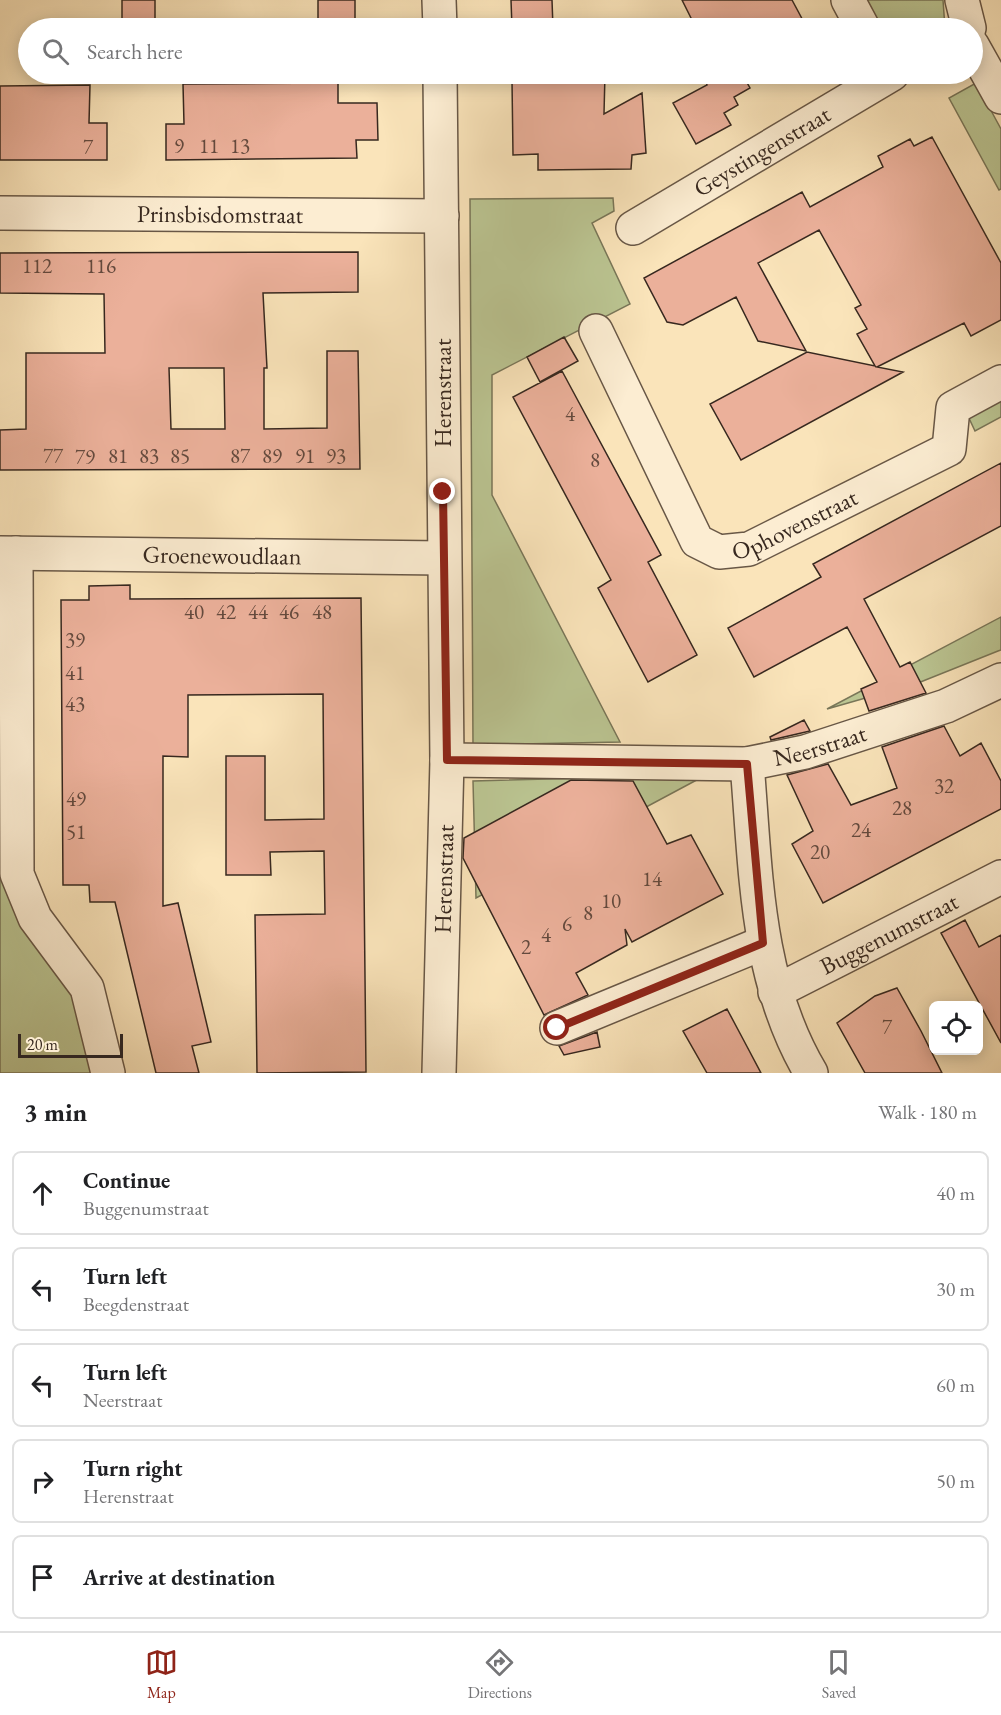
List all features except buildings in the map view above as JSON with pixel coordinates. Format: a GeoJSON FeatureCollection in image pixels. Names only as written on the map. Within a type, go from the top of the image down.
{"type":"FeatureCollection","features":[{"type":"Feature","properties":{"kind":"street"},"geometry":{"type":"LineString","coordinates":[[439,0],[440,18]]}},
{"type":"Feature","properties":{"kind":"street"},"geometry":{"type":"LineString","coordinates":[[848,0],[858,18]]}},
{"type":"Feature","properties":{"kind":"street"},"geometry":{"type":"LineString","coordinates":[[962,0],[966,18]]}},
{"type":"Feature","properties":{"kind":"street"},"geometry":{"type":"LineString","coordinates":[[983,64],[1001,97]]}},
{"type":"Feature","properties":{"kind":"street","name":"Herenstraat"},"geometry":{"type":"LineString","coordinates":[[439,1073],[447,760],[443,558],[440,84]]}},
{"type":"Feature","properties":{"kind":"street","name":"Geystingenstraat"},"geometry":{"type":"LineString","coordinates":[[633,228],[875,84]]}},
{"type":"Feature","properties":{"kind":"street","name":"Prinsbisdomstraat"},"geometry":{"type":"LineString","coordinates":[[0,213],[442,216]]}},
{"type":"Feature","properties":{"kind":"street","name":"Ophovenstraat"},"geometry":{"type":"LineString","coordinates":[[596,332],[697,541],[719,552],[749,549],[949,449],[953,408],[1001,382]]}},
{"type":"Feature","properties":{"kind":"street"},"geometry":{"type":"LineString","coordinates":[[8,553],[17,874],[35,918],[87,988],[108,1073]]}},
{"type":"Feature","properties":{"kind":"street","name":"Groenewoudlaan"},"geometry":{"type":"LineString","coordinates":[[8,553],[443,558]]}},
{"type":"Feature","properties":{"kind":"street","name":"Neerstraat"},"geometry":{"type":"LineString","coordinates":[[447,760],[747,764],[805,752],[946,706],[1001,680]]}},
{"type":"Feature","properties":{"kind":"street"},"geometry":{"type":"LineString","coordinates":[[747,764],[763,943],[775,992],[801,1056],[811,1073]]}},
{"type":"Feature","properties":{"kind":"street","name":"Buggenumstraat"},"geometry":{"type":"LineString","coordinates":[[775,992],[1001,877]]}},
{"type":"Feature","properties":{"kind":"street"},"geometry":{"type":"LineString","coordinates":[[557,1028],[763,943]]}},
{"type":"Feature","properties":{"kind":"green space"},"geometry":{"type":"Polygon","coordinates":[[[867,0],[943,0],[944,18],[875,18],[867,0]]]}},
{"type":"Feature","properties":{"kind":"green space"},"geometry":{"type":"Polygon","coordinates":[[[977,84],[1001,129],[1001,189],[999,190],[949,98],[977,84]]]}},
{"type":"Feature","properties":{"kind":"green space"},"geometry":{"type":"Polygon","coordinates":[[[613,198],[614,211],[592,223],[630,304],[492,375],[492,495],[620,742],[473,745],[470,199],[613,198]]]}},
{"type":"Feature","properties":{"kind":"green space"},"geometry":{"type":"Polygon","coordinates":[[[1001,398],[1001,417],[975,431],[968,416],[1001,398]]]}},
{"type":"Feature","properties":{"kind":"green space"},"geometry":{"type":"Polygon","coordinates":[[[0,591],[4,865],[78,1004],[95,1073],[0,1073],[0,591]]]}},
{"type":"Feature","properties":{"kind":"green space"},"geometry":{"type":"Polygon","coordinates":[[[1001,617],[1001,650],[918,683],[827,709],[1001,617]]]}},
{"type":"Feature","properties":{"kind":"green space"},"geometry":{"type":"Polygon","coordinates":[[[706,775],[476,898],[473,781],[706,775]]]}},
{"type":"Feature","properties":{"kind":"route"},"geometry":{"type":"LineString","coordinates":[[443,492],[447,760],[747,764],[763,943],[557,1028]]}}]}
